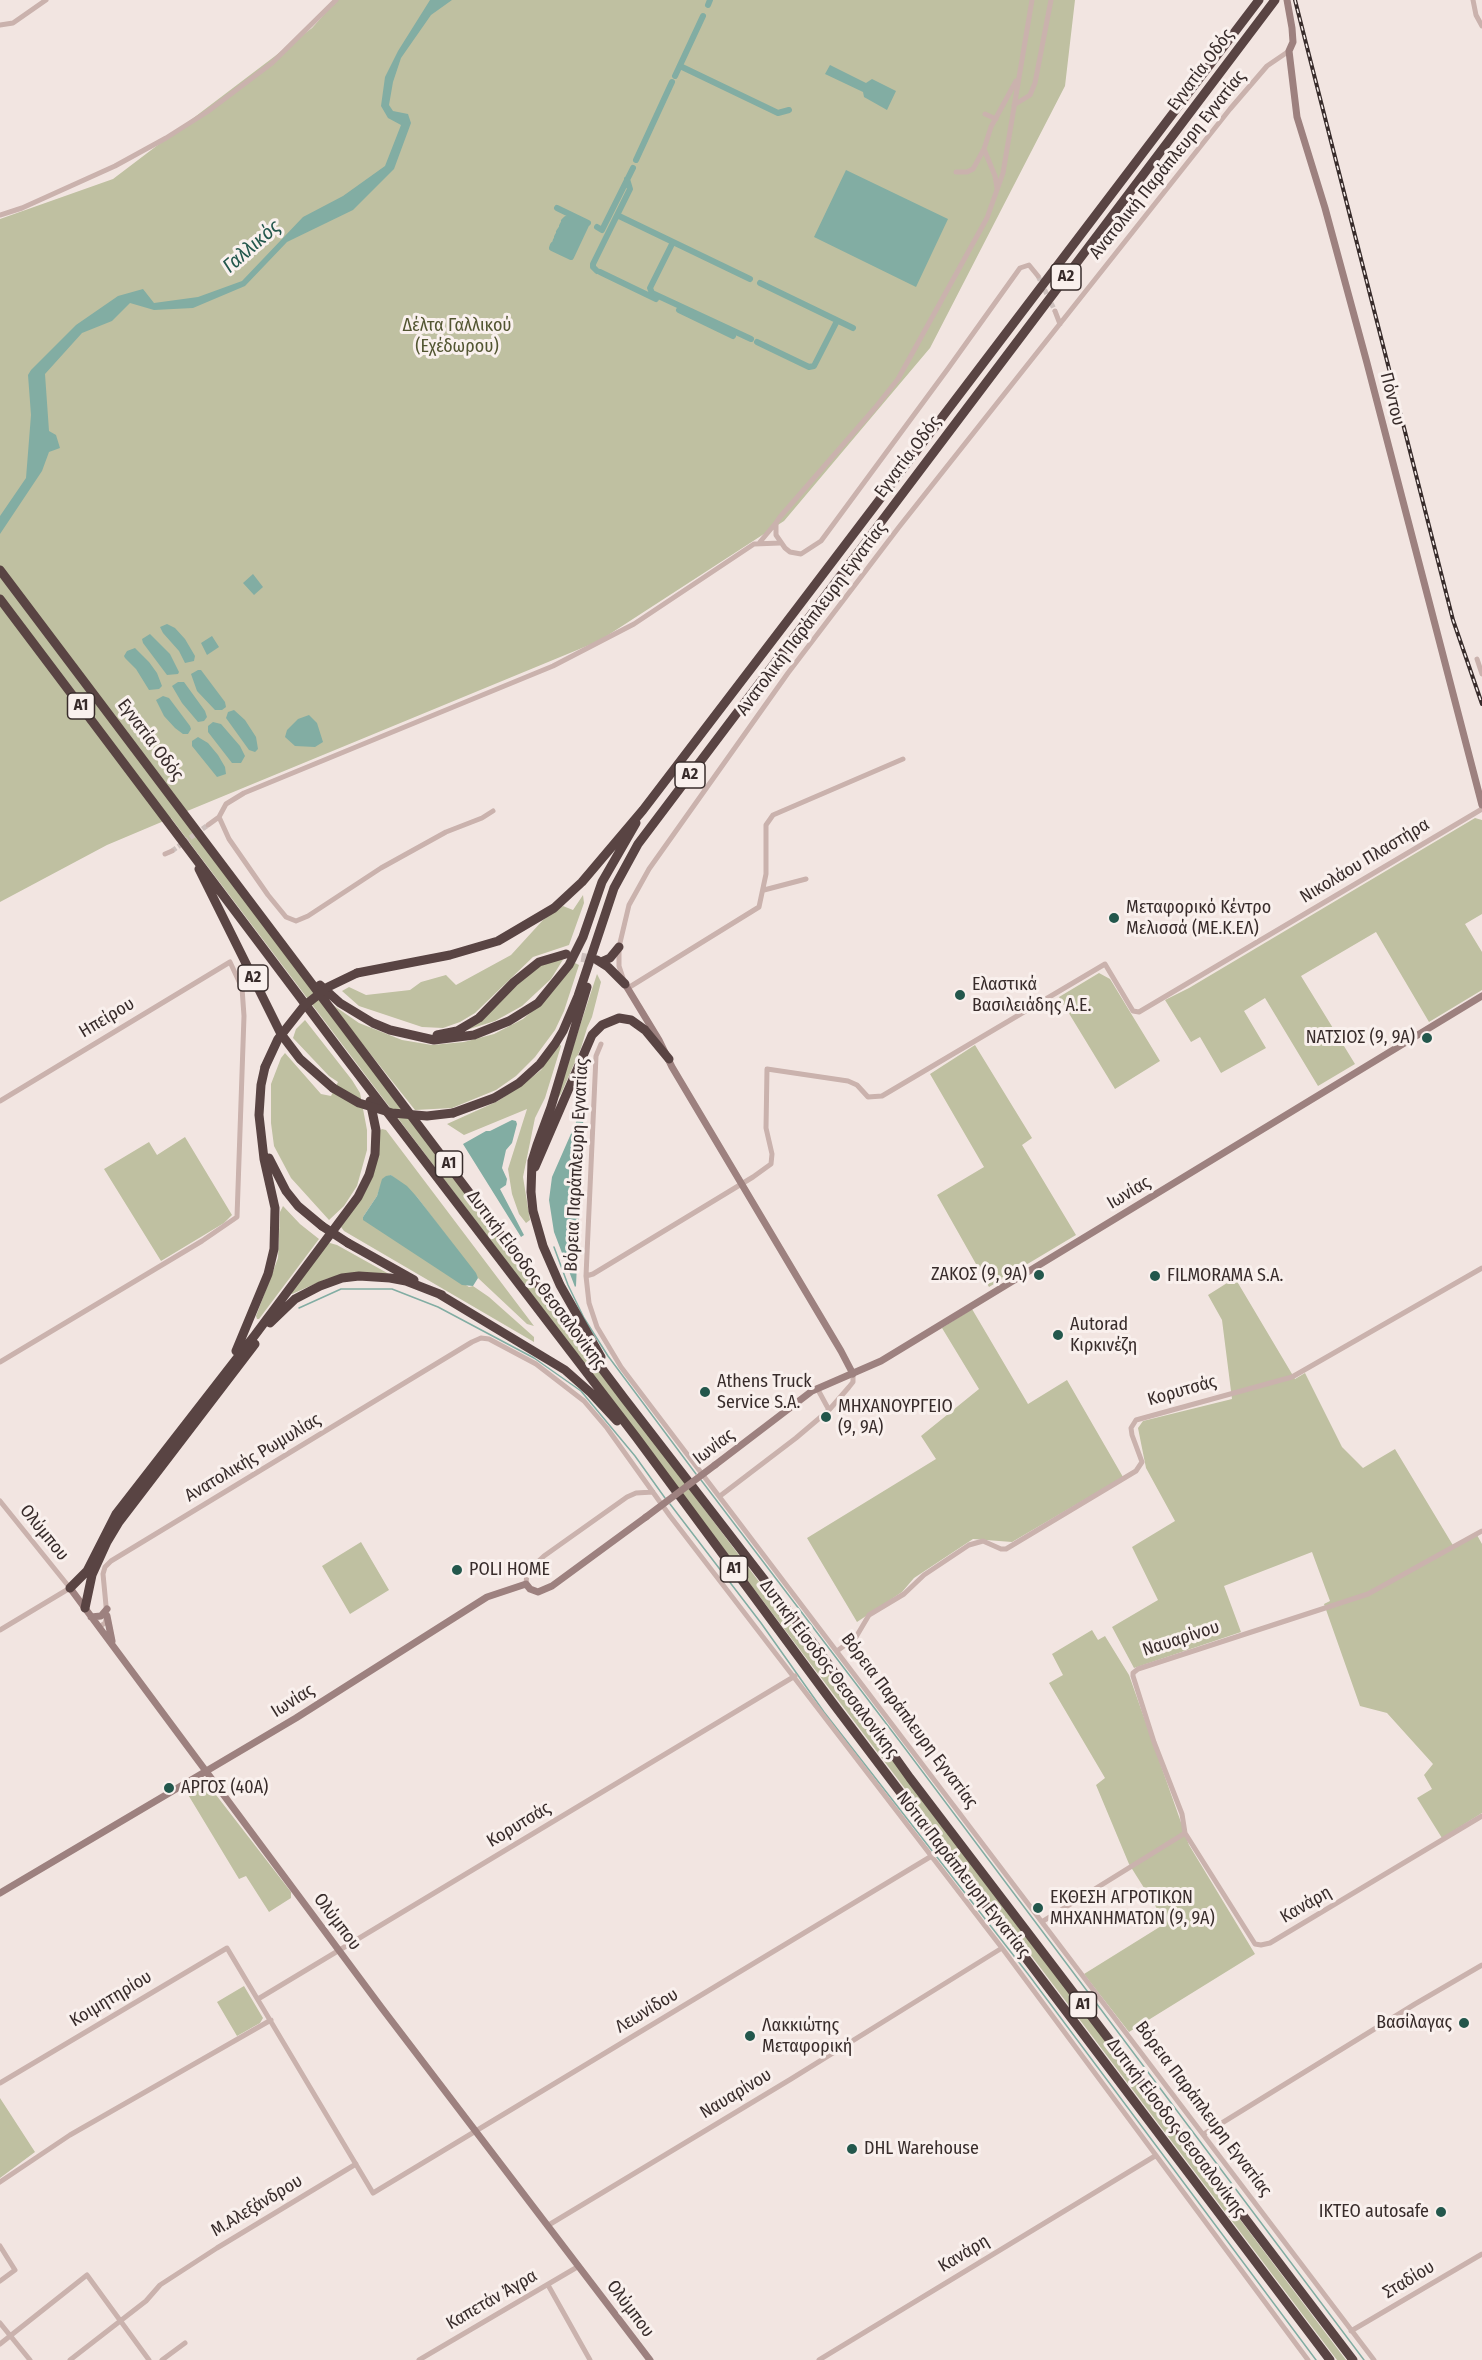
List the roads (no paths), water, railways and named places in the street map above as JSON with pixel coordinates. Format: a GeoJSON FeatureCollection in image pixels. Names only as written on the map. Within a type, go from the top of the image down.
{"type":"FeatureCollection","features":[{"type":"Feature","properties":{"kind":"highway","name":"Εγνατία Οδός"},"geometry":{"type":"LineString","coordinates":[[643,810],[1258,0]]}},
{"type":"Feature","properties":{"kind":"highway","name":"Εγνατία Οδός"},"geometry":{"type":"LineString","coordinates":[[594,950],[614,888],[638,844],[1275,0]]}},
{"type":"Feature","properties":{"kind":"highway","name":"Εγνατία Οδός"},"geometry":{"type":"LineString","coordinates":[[0,570],[272,931]]}},
{"type":"Feature","properties":{"kind":"highway","name":"Εγνατία Οδός"},"geometry":{"type":"LineString","coordinates":[[0,598],[192,854]]}},
{"type":"Feature","properties":{"kind":"highway"},"geometry":{"type":"LineString","coordinates":[[219,1378],[241,1342],[272,1262],[276,1227],[275,1208],[264,1159],[259,1108],[265,1067],[278,1039],[304,1006],[328,987],[357,973],[484,946],[520,930],[554,909],[643,810]]}},
{"type":"Feature","properties":{"kind":"highway","name":"Α2"},"geometry":{"type":"LineString","coordinates":[[272,931],[293,951],[320,985],[340,1003],[374,1023],[390,1030],[434,1040],[451,1039],[488,1031],[531,1008],[549,992],[579,949],[602,882],[643,810]]}},
{"type":"Feature","properties":{"kind":"highway","name":"Α2"},"geometry":{"type":"LineString","coordinates":[[192,854],[281,1034],[300,1059],[333,1088],[359,1103],[392,1113],[427,1116],[453,1113],[494,1098],[519,1083],[540,1064],[563,1031],[594,950]]}},
{"type":"Feature","properties":{"kind":"highway","name":"Δυτική Είσοδος Θεσσαλονίκης"},"geometry":{"type":"LineString","coordinates":[[192,854],[636,1437],[839,1711],[1330,2360]]}},
{"type":"Feature","properties":{"kind":"highway","name":"Δυτική Είσοδος Θεσσαλονίκης"},"geometry":{"type":"LineString","coordinates":[[272,931],[624,1398],[817,1648],[910,1778],[1353,2360]]}},
{"type":"Feature","properties":{"kind":"highway"},"geometry":{"type":"LineString","coordinates":[[619,947],[610,958],[599,961],[627,986]]}},
{"type":"Feature","properties":{"kind":"highway"},"geometry":{"type":"LineString","coordinates":[[594,950],[581,1008],[537,1145],[531,1178],[533,1211],[543,1246],[579,1322],[624,1398]]}},
{"type":"Feature","properties":{"kind":"highway"},"geometry":{"type":"LineString","coordinates":[[421,1037],[447,1033],[466,1026],[479,1018],[528,969],[547,958],[566,954]]}},
{"type":"Feature","properties":{"kind":"highway"},"geometry":{"type":"LineString","coordinates":[[531,1178],[592,1035],[602,1024],[619,1018],[631,1020],[645,1030],[669,1059]]}},
{"type":"Feature","properties":{"kind":"highway"},"geometry":{"type":"LineString","coordinates":[[70,1588],[87,1571],[116,1514],[219,1378],[255,1335],[358,1197],[369,1175],[375,1154],[374,1118],[368,1095],[345,1057]]}},
{"type":"Feature","properties":{"kind":"highway"},"geometry":{"type":"LineString","coordinates":[[264,1144],[274,1170],[286,1191],[298,1206],[322,1226],[442,1295],[565,1370],[636,1437]]}},
{"type":"Feature","properties":{"kind":"highway"},"geometry":{"type":"LineString","coordinates":[[85,1608],[92,1575],[119,1522],[265,1329],[295,1299],[332,1281],[359,1276],[406,1281],[442,1295]]}},
{"type":"Feature","properties":{"kind":"highway"},"geometry":{"type":"LineString","coordinates":[[70,1588],[80,1586],[92,1575]]}},
{"type":"Feature","properties":{"kind":"street"},"geometry":{"type":"LineString","coordinates":[[0,26],[13,22],[46,0]]}},
{"type":"Feature","properties":{"kind":"street"},"geometry":{"type":"LineString","coordinates":[[0,215],[22,208],[115,166],[207,112],[272,63],[336,0]]}},
{"type":"Feature","properties":{"kind":"street"},"geometry":{"type":"LineString","coordinates":[[760,542],[898,379],[987,218],[1003,173],[1032,0]]}},
{"type":"Feature","properties":{"kind":"street"},"geometry":{"type":"LineString","coordinates":[[1014,105],[1030,95],[1035,83],[1051,0]]}},
{"type":"Feature","properties":{"kind":"street","name":"Πόντου"},"geometry":{"type":"LineString","coordinates":[[1287,0],[1293,28],[1293,42],[1289,51],[1297,117],[1368,363],[1482,807]]}},
{"type":"Feature","properties":{"kind":"street"},"geometry":{"type":"LineString","coordinates":[[1473,0],[1476,15],[1482,26]]}},
{"type":"Feature","properties":{"kind":"street","name":"Ανατολική Παράπλευρη Εγνατίας"},"geometry":{"type":"LineString","coordinates":[[619,947],[630,905],[656,860],[788,673],[843,600],[1238,100],[1267,66],[1289,51]]}},
{"type":"Feature","properties":{"kind":"street"},"geometry":{"type":"LineString","coordinates":[[956,172],[967,172],[973,169],[1018,76]]}},
{"type":"Feature","properties":{"kind":"street"},"geometry":{"type":"LineString","coordinates":[[985,114],[996,119]]}},
{"type":"Feature","properties":{"kind":"street"},"geometry":{"type":"LineString","coordinates":[[984,149],[995,176],[997,189]]}},
{"type":"Feature","properties":{"kind":"street"},"geometry":{"type":"LineString","coordinates":[[776,523],[776,535],[780,543],[790,552],[801,554],[821,541],[1020,267],[1029,265],[1038,276]]}},
{"type":"Feature","properties":{"kind":"street"},"geometry":{"type":"LineString","coordinates":[[1055,311],[1060,324]]}},
{"type":"Feature","properties":{"kind":"street"},"geometry":{"type":"LineString","coordinates":[[208,825],[219,817],[226,804],[244,793],[553,666],[615,635],[754,544],[780,543]]}},
{"type":"Feature","properties":{"kind":"street"},"geometry":{"type":"LineString","coordinates":[[1477,659],[1482,674]]}},
{"type":"Feature","properties":{"kind":"street"},"geometry":{"type":"LineString","coordinates":[[627,986],[759,907],[764,890],[766,825],[771,816],[903,759]]}},
{"type":"Feature","properties":{"kind":"street","name":"Νικολάου Πλαστήρα"},"geometry":{"type":"LineString","coordinates":[[741,1184],[767,1168],[773,1159],[766,1128],[767,1069],[848,1081],[856,1085],[867,1097],[882,1096],[1053,997],[1105,964],[1133,1011],[1137,1013],[1482,807]]}},
{"type":"Feature","properties":{"kind":"street"},"geometry":{"type":"LineString","coordinates":[[219,817],[229,839],[268,895],[286,917],[296,921],[308,916],[381,868],[447,832],[493,811]]}},
{"type":"Feature","properties":{"kind":"street"},"geometry":{"type":"LineString","coordinates":[[165,854],[172,851]]}},
{"type":"Feature","properties":{"kind":"street"},"geometry":{"type":"LineString","coordinates":[[764,890],[806,879]]}},
{"type":"Feature","properties":{"kind":"street"},"geometry":{"type":"LineString","coordinates":[[619,947],[619,966],[627,986],[741,1184],[842,1350],[853,1374],[853,1382],[829,1410],[720,1496]]}},
{"type":"Feature","properties":{"kind":"street","name":"Ηπείρου"},"geometry":{"type":"LineString","coordinates":[[0,1101],[230,962],[242,988],[244,1016],[236,1219],[0,1362]]}},
{"type":"Feature","properties":{"kind":"street","name":"Ιωνίας"},"geometry":{"type":"LineString","coordinates":[[0,1893],[296,1718],[487,1597],[526,1584],[530,1589],[538,1592],[552,1586],[817,1388],[881,1361],[1482,996]]}},
{"type":"Feature","properties":{"kind":"street","name":"Βόρεια Παράπλευρη Εγνατίας"},"geometry":{"type":"LineString","coordinates":[[601,1044],[596,1056],[587,1293],[592,1314],[621,1368],[1374,2360]]}},
{"type":"Feature","properties":{"kind":"street"},"geometry":{"type":"LineString","coordinates":[[586,1276],[593,1274],[741,1184]]}},
{"type":"Feature","properties":{"kind":"street","name":"Κορυτσάς"},"geometry":{"type":"LineString","coordinates":[[837,1651],[856,1637],[869,1615],[904,1594],[924,1575],[969,1545],[983,1540],[1001,1549],[1006,1549],[1136,1471],[1142,1462],[1132,1435],[1131,1428],[1136,1420],[1292,1377],[1482,1268]]}},
{"type":"Feature","properties":{"kind":"street","name":"Νότια Παράπλευρη Εγνατίας"},"geometry":{"type":"LineString","coordinates":[[472,1342],[485,1338],[509,1348],[536,1364],[570,1388],[607,1428],[930,1857],[1002,1948],[1305,2359]]}},
{"type":"Feature","properties":{"kind":"street","name":"Ανατολικής Ρωμυλίας"},"geometry":{"type":"LineString","coordinates":[[107,1612],[104,1574],[105,1567],[111,1561],[472,1342]]}},
{"type":"Feature","properties":{"kind":"street"},"geometry":{"type":"LineString","coordinates":[[817,1388],[829,1410]]}},
{"type":"Feature","properties":{"kind":"street"},"geometry":{"type":"LineString","coordinates":[[526,1584],[527,1572],[544,1556],[627,1497],[636,1493],[653,1492]]}},
{"type":"Feature","properties":{"kind":"street","name":"Ολύμπου"},"geometry":{"type":"LineString","coordinates":[[0,1501],[114,1646],[205,1772],[650,2360]]}},
{"type":"Feature","properties":{"kind":"street","name":"Ναυαρίνου"},"geometry":{"type":"LineString","coordinates":[[1185,1833],[1180,1808],[1133,1680],[1134,1671],[1368,1594],[1482,1531]]}},
{"type":"Feature","properties":{"kind":"street"},"geometry":{"type":"LineString","coordinates":[[0,1630],[70,1588]]}},
{"type":"Feature","properties":{"kind":"street"},"geometry":{"type":"LineString","coordinates":[[91,1617],[101,1616],[107,1612]]}},
{"type":"Feature","properties":{"kind":"street"},"geometry":{"type":"LineString","coordinates":[[99,1627],[105,1623],[107,1612]]}},
{"type":"Feature","properties":{"kind":"street"},"geometry":{"type":"LineString","coordinates":[[107,1612],[108,1629],[114,1646]]}},
{"type":"Feature","properties":{"kind":"street","name":"Κορυτσάς"},"geometry":{"type":"LineString","coordinates":[[258,1999],[795,1676]]}},
{"type":"Feature","properties":{"kind":"street","name":"Κανάρη"},"geometry":{"type":"LineString","coordinates":[[1185,1833],[1250,1940],[1261,1945],[1270,1943],[1482,1816]]}},
{"type":"Feature","properties":{"kind":"street"},"geometry":{"type":"LineString","coordinates":[[1043,1922],[1185,1833]]}},
{"type":"Feature","properties":{"kind":"street","name":"Λεωνίδου"},"geometry":{"type":"LineString","coordinates":[[356,2164],[373,2193],[380,2191],[930,1857]]}},
{"type":"Feature","properties":{"kind":"street","name":"Ναυαρίνου"},"geometry":{"type":"LineString","coordinates":[[547,2226],[1002,1948]]}},
{"type":"Feature","properties":{"kind":"street","name":"Κοιμητηρίου"},"geometry":{"type":"LineString","coordinates":[[0,2083],[224,1949],[229,1949],[258,1999]]}},
{"type":"Feature","properties":{"kind":"street"},"geometry":{"type":"LineString","coordinates":[[1204,2134],[1482,1965]]}},
{"type":"Feature","properties":{"kind":"street"},"geometry":{"type":"LineString","coordinates":[[258,1999],[356,2164]]}},
{"type":"Feature","properties":{"kind":"street"},"geometry":{"type":"LineString","coordinates":[[0,2182],[70,2135],[271,2019]]}},
{"type":"Feature","properties":{"kind":"street","name":"Κανάρη"},"geometry":{"type":"LineString","coordinates":[[819,2360],[1155,2156]]}},
{"type":"Feature","properties":{"kind":"street","name":"Μ.Αλεξάνδρου"},"geometry":{"type":"LineString","coordinates":[[70,2360],[146,2301],[160,2285],[356,2164]]}},
{"type":"Feature","properties":{"kind":"street"},"geometry":{"type":"LineString","coordinates":[[0,2246],[15,2270],[0,2281]]}},
{"type":"Feature","properties":{"kind":"street","name":"Σταδίου"},"geometry":{"type":"LineString","coordinates":[[1351,2331],[1482,2254]]}},
{"type":"Feature","properties":{"kind":"street","name":"Καπετάν Άγρα"},"geometry":{"type":"LineString","coordinates":[[419,2360],[579,2266]]}},
{"type":"Feature","properties":{"kind":"street"},"geometry":{"type":"LineString","coordinates":[[0,2344],[87,2275],[149,2360]]}},
{"type":"Feature","properties":{"kind":"street"},"geometry":{"type":"LineString","coordinates":[[548,2285],[590,2360]]}},
{"type":"Feature","properties":{"kind":"street"},"geometry":{"type":"LineString","coordinates":[[0,2324],[30,2360]]}},
{"type":"Feature","properties":{"kind":"street"},"geometry":{"type":"LineString","coordinates":[[162,2360],[185,2343]]}},
{"type":"Feature","properties":{"kind":"water"},"geometry":{"type":"Polygon","coordinates":[[[430,0],[452,0],[431,15],[401,58],[393,82],[389,105],[393,111],[408,114],[411,123],[394,169],[353,210],[287,242],[245,286],[193,308],[154,310],[130,303],[112,321],[82,333],[45,374],[49,431],[56,435],[60,448],[49,452],[42,471],[0,534],[0,516],[26,478],[31,415],[28,375],[31,370],[76,325],[118,296],[143,289],[154,303],[198,297],[242,281],[303,217],[343,196],[385,166],[401,125],[388,118],[381,106],[385,77],[398,51],[430,0]]]}},
{"type":"Feature","properties":{"kind":"water"},"geometry":{"type":"Polygon","coordinates":[[[830,65],[866,83],[872,79],[896,91],[887,110],[864,97],[863,92],[825,74],[830,65]]]}},
{"type":"Feature","properties":{"kind":"water"},"geometry":{"type":"Polygon","coordinates":[[[846,170],[948,219],[916,287],[814,237],[846,170]]]}},
{"type":"Feature","properties":{"kind":"water"},"geometry":{"type":"Polygon","coordinates":[[[253,574],[263,587],[254,595],[243,583],[253,574]]]}},
{"type":"Feature","properties":{"kind":"water"},"geometry":{"type":"Polygon","coordinates":[[[167,624],[175,628],[185,639],[195,656],[194,661],[185,663],[179,651],[163,633],[160,627],[167,624]]]}},
{"type":"Feature","properties":{"kind":"water"},"geometry":{"type":"Polygon","coordinates":[[[150,634],[170,654],[178,674],[167,675],[143,643],[142,639],[150,634]]]}},
{"type":"Feature","properties":{"kind":"water"},"geometry":{"type":"Polygon","coordinates":[[[212,636],[219,647],[207,655],[201,643],[212,636]]]}},
{"type":"Feature","properties":{"kind":"water"},"geometry":{"type":"Polygon","coordinates":[[[135,648],[157,673],[162,686],[159,689],[149,690],[136,669],[125,658],[127,651],[135,648]]]}},
{"type":"Feature","properties":{"kind":"water"},"geometry":{"type":"Polygon","coordinates":[[[201,670],[225,702],[226,707],[222,710],[215,710],[197,691],[191,674],[201,670]]]}},
{"type":"Feature","properties":{"kind":"water"},"geometry":{"type":"Polygon","coordinates":[[[178,682],[184,682],[205,711],[207,717],[204,721],[198,722],[182,703],[172,686],[178,682]]]}},
{"type":"Feature","properties":{"kind":"water"},"geometry":{"type":"Polygon","coordinates":[[[163,696],[169,698],[190,726],[188,734],[183,734],[175,728],[164,716],[156,700],[163,696]]]}},
{"type":"Feature","properties":{"kind":"water"},"geometry":{"type":"Polygon","coordinates":[[[234,710],[245,720],[256,737],[258,749],[255,752],[249,750],[226,718],[228,712],[234,710]]]}},
{"type":"Feature","properties":{"kind":"water"},"geometry":{"type":"Polygon","coordinates":[[[309,715],[317,723],[323,742],[315,747],[295,746],[285,737],[287,730],[298,719],[309,715]]]}},
{"type":"Feature","properties":{"kind":"water"},"geometry":{"type":"Polygon","coordinates":[[[213,722],[221,724],[240,746],[245,756],[241,763],[232,763],[208,732],[208,726],[213,722]]]}},
{"type":"Feature","properties":{"kind":"water"},"geometry":{"type":"Polygon","coordinates":[[[198,737],[208,743],[218,755],[226,774],[217,777],[192,746],[192,741],[198,737]]]}},
{"type":"Feature","properties":{"kind":"water"},"geometry":{"type":"Polygon","coordinates":[[[584,1104],[575,1287],[554,1232],[549,1200],[552,1177],[584,1104]]]}},
{"type":"Feature","properties":{"kind":"water"},"geometry":{"type":"Polygon","coordinates":[[[512,1120],[517,1124],[512,1143],[506,1150],[502,1168],[507,1179],[506,1185],[500,1189],[524,1235],[521,1237],[463,1144],[512,1120]]]}},
{"type":"Feature","properties":{"kind":"water"},"geometry":{"type":"Polygon","coordinates":[[[391,1175],[407,1186],[417,1197],[476,1273],[478,1278],[473,1286],[462,1285],[363,1220],[377,1196],[382,1179],[391,1175]]]}},
{"type":"Feature","properties":{"kind":"waterway"},"geometry":{"type":"LineString","coordinates":[[708,5],[710,0]]}},
{"type":"Feature","properties":{"kind":"waterway"},"geometry":{"type":"LineString","coordinates":[[675,76],[703,16]]}},
{"type":"Feature","properties":{"kind":"waterway"},"geometry":{"type":"LineString","coordinates":[[680,66],[778,113],[789,110]]}},
{"type":"Feature","properties":{"kind":"waterway"},"geometry":{"type":"LineString","coordinates":[[636,160],[672,82]]}},
{"type":"Feature","properties":{"kind":"waterway"},"geometry":{"type":"LineString","coordinates":[[597,227],[602,230],[633,168]]}},
{"type":"Feature","properties":{"kind":"waterway"},"geometry":{"type":"LineString","coordinates":[[597,271],[593,264],[630,189],[627,179]]}},
{"type":"Feature","properties":{"kind":"waterway"},"geometry":{"type":"LineString","coordinates":[[557,208],[588,223]]}},
{"type":"Feature","properties":{"kind":"waterway"},"geometry":{"type":"LineString","coordinates":[[619,216],[750,279]]}},
{"type":"Feature","properties":{"kind":"waterway"},"geometry":{"type":"LineString","coordinates":[[581,226],[566,219],[564,221],[581,229],[579,232],[563,224],[562,226],[577,234],[576,237],[561,229],[559,232],[575,240],[574,242],[558,235],[557,237],[573,245],[572,248],[556,240],[555,243],[570,251],[569,253],[553,245],[552,248],[571,257],[587,223]]}},
{"type":"Feature","properties":{"kind":"waterway"},"geometry":{"type":"LineString","coordinates":[[673,242],[650,288],[652,293],[751,339]]}},
{"type":"Feature","properties":{"kind":"waterway"},"geometry":{"type":"LineString","coordinates":[[600,272],[656,299]]}},
{"type":"Feature","properties":{"kind":"waterway"},"geometry":{"type":"LineString","coordinates":[[760,283],[853,328]]}},
{"type":"Feature","properties":{"kind":"waterway"},"geometry":{"type":"LineString","coordinates":[[679,310],[733,336]]}},
{"type":"Feature","properties":{"kind":"waterway"},"geometry":{"type":"LineString","coordinates":[[757,342],[809,367],[814,366],[837,321]]}},
{"type":"Feature","properties":{"kind":"waterway"},"geometry":{"type":"LineString","coordinates":[[554,1247],[568,1285],[584,1318],[608,1356],[696,1474]]}},
{"type":"Feature","properties":{"kind":"waterway"},"geometry":{"type":"LineString","coordinates":[[299,1308],[341,1289],[392,1289],[438,1307],[534,1358],[581,1391],[635,1456],[665,1498]]}},
{"type":"Feature","properties":{"kind":"waterway"},"geometry":{"type":"LineString","coordinates":[[701,1480],[1364,2360]]}},
{"type":"Feature","properties":{"kind":"waterway"},"geometry":{"type":"LineString","coordinates":[[670,1504],[761,1623],[824,1712],[1028,1974],[1316,2360]]}},
{"type":"Feature","properties":{"kind":"tunnel"},"geometry":{"type":"LineString","coordinates":[[1038,276],[1055,311]]}},
{"type":"Feature","properties":{"kind":"tunnel"},"geometry":{"type":"LineString","coordinates":[[172,851],[208,825]]}},
{"type":"Feature","properties":{"kind":"tunnel"},"geometry":{"type":"LineString","coordinates":[[568,955],[597,960]]}},
{"type":"Feature","properties":{"kind":"railway"},"geometry":{"type":"LineString","coordinates":[[1295,0],[1453,620],[1482,704]]}},
{"type":"Feature","properties":{"kind":"place","name":"Μεταφορικό Κέντρο Μελισσά (ΜΕ.Κ.ΕΛ)"},"geometry":{"type":"Point","coordinates":[1114,918]}},
{"type":"Feature","properties":{"kind":"place","name":"Ελαστικά Βασιλειάδης Α.Ε."},"geometry":{"type":"Point","coordinates":[960,995]}},
{"type":"Feature","properties":{"kind":"place","name":"ΝΑΤΣΙΟΣ (9, 9Α)"},"geometry":{"type":"Point","coordinates":[1427,1038]}},
{"type":"Feature","properties":{"kind":"place","name":"ΖΑΚΟΣ (9, 9Α)"},"geometry":{"type":"Point","coordinates":[1039,1275]}},
{"type":"Feature","properties":{"kind":"place","name":"FILMORAMA S.A."},"geometry":{"type":"Point","coordinates":[1155,1276]}},
{"type":"Feature","properties":{"kind":"place","name":"Autorad Κιρκινέζη"},"geometry":{"type":"Point","coordinates":[1058,1335]}},
{"type":"Feature","properties":{"kind":"place","name":"Athens Truck Service S.A."},"geometry":{"type":"Point","coordinates":[705,1392]}},
{"type":"Feature","properties":{"kind":"place","name":"ΜΗΧΑΝΟΥΡΓΕΙΟ (9, 9Α)"},"geometry":{"type":"Point","coordinates":[826,1417]}},
{"type":"Feature","properties":{"kind":"place","name":"POLI HOME"},"geometry":{"type":"Point","coordinates":[457,1570]}},
{"type":"Feature","properties":{"kind":"place","name":"ΑΡΓΟΣ (40Α)"},"geometry":{"type":"Point","coordinates":[169,1788]}},
{"type":"Feature","properties":{"kind":"place","name":"ΕΚΘΕΣΗ ΑΓΡΟΤΙΚΩΝ ΜΗΧΑΝΗΜΑΤΩΝ (9, 9Α)"},"geometry":{"type":"Point","coordinates":[1038,1908]}},
{"type":"Feature","properties":{"kind":"place","name":"Βασίλαγας"},"geometry":{"type":"Point","coordinates":[1464,2023]}},
{"type":"Feature","properties":{"kind":"place","name":"Λακκιώτης Μεταφορική"},"geometry":{"type":"Point","coordinates":[750,2036]}},
{"type":"Feature","properties":{"kind":"place","name":"DHL Warehouse"},"geometry":{"type":"Point","coordinates":[852,2149]}},
{"type":"Feature","properties":{"kind":"place","name":"ΙΚΤΕΟ autosafe"},"geometry":{"type":"Point","coordinates":[1441,2212]}},
{"type":"Feature","properties":{"kind":"water label","name":"Γαλλικός"},"geometry":{"type":"Point","coordinates":[252,247]}},
{"type":"Feature","properties":{"kind":"park label","name":"Δέλτα Γαλλικού (Εχέδωρου)"},"geometry":{"type":"Point","coordinates":[457,336]}}]}
